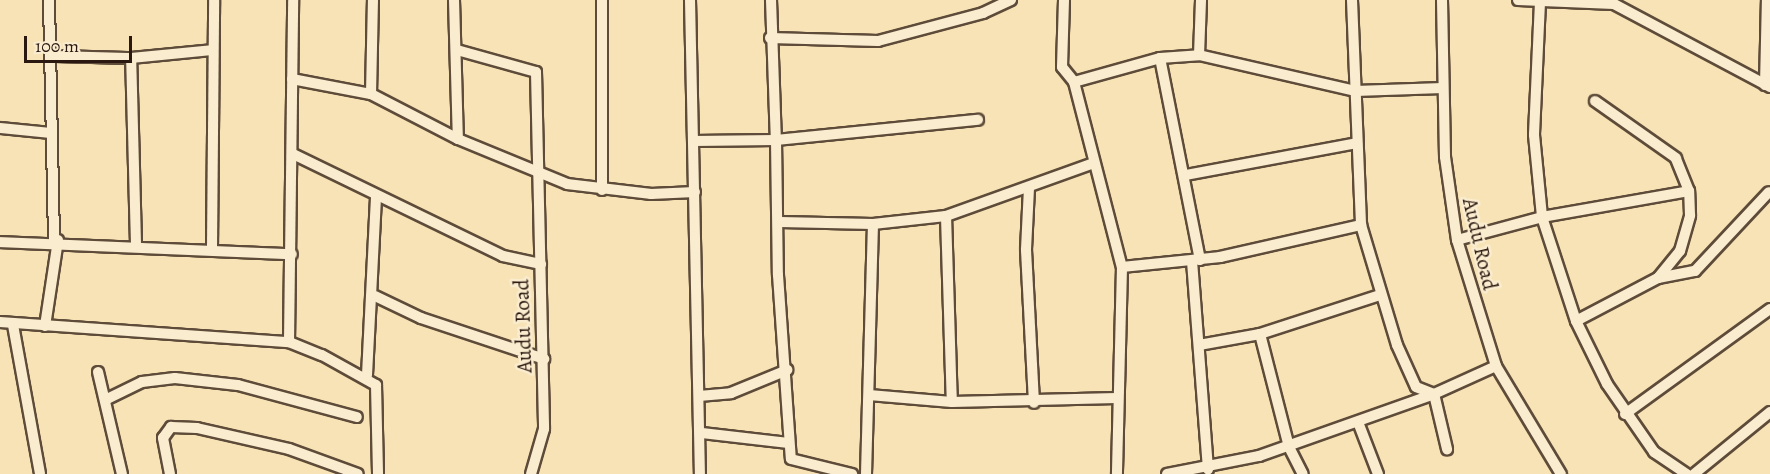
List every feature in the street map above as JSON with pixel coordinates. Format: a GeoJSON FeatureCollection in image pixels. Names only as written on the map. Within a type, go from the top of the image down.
{"type":"FeatureCollection","features":[{"type":"Feature","properties":{"kind":"street"},"geometry":{"type":"LineString","coordinates":[[45,326],[56,240],[51,133],[52,56],[49,0]]}},
{"type":"Feature","properties":{"kind":"street"},"geometry":{"type":"LineString","coordinates":[[212,247],[214,0]]}},
{"type":"Feature","properties":{"kind":"street"},"geometry":{"type":"LineString","coordinates":[[289,342],[292,254],[293,0]]}},
{"type":"Feature","properties":{"kind":"street"},"geometry":{"type":"LineString","coordinates":[[371,94],[373,0]]}},
{"type":"Feature","properties":{"kind":"street"},"geometry":{"type":"LineString","coordinates":[[454,0],[458,139]]}},
{"type":"Feature","properties":{"kind":"street"},"geometry":{"type":"LineString","coordinates":[[602,0],[602,190]]}},
{"type":"Feature","properties":{"kind":"street"},"geometry":{"type":"LineString","coordinates":[[690,0],[699,396],[702,434],[700,474]]}},
{"type":"Feature","properties":{"kind":"street"},"geometry":{"type":"LineString","coordinates":[[771,0],[770,38],[778,95],[776,140],[780,222],[778,275],[787,370],[788,442],[796,465],[852,474]]}},
{"type":"Feature","properties":{"kind":"street"},"geometry":{"type":"LineString","coordinates":[[770,38],[878,41],[954,22],[1011,0]]}},
{"type":"Feature","properties":{"kind":"street"},"geometry":{"type":"LineString","coordinates":[[1064,0],[1062,67],[1074,82],[1122,267],[1117,398],[1117,474]]}},
{"type":"Feature","properties":{"kind":"street"},"geometry":{"type":"LineString","coordinates":[[1199,56],[1201,0]]}},
{"type":"Feature","properties":{"kind":"street"},"geometry":{"type":"LineString","coordinates":[[1352,0],[1361,225],[1380,295],[1409,376],[1416,387],[1434,394]]}},
{"type":"Feature","properties":{"kind":"street","name":"Audu Road"},"geometry":{"type":"LineString","coordinates":[[1442,0],[1443,88],[1457,240],[1496,366],[1561,474]]}},
{"type":"Feature","properties":{"kind":"street"},"geometry":{"type":"LineString","coordinates":[[1518,0],[1614,4],[1767,86],[1767,0]]}},
{"type":"Feature","properties":{"kind":"street"},"geometry":{"type":"LineString","coordinates":[[1540,2],[1534,135],[1542,218],[1576,321],[1625,414],[1654,452],[1687,474]]}},
{"type":"Feature","properties":{"kind":"street"},"geometry":{"type":"LineString","coordinates":[[52,56],[131,58],[212,50]]}},
{"type":"Feature","properties":{"kind":"street","name":"Audu Road"},"geometry":{"type":"LineString","coordinates":[[457,50],[536,72],[544,429],[531,474]]}},
{"type":"Feature","properties":{"kind":"street"},"geometry":{"type":"LineString","coordinates":[[1074,82],[1160,57],[1199,56],[1355,91],[1443,88]]}},
{"type":"Feature","properties":{"kind":"street"},"geometry":{"type":"LineString","coordinates":[[1160,57],[1186,175],[1196,260],[1199,345],[1208,469]]}},
{"type":"Feature","properties":{"kind":"street"},"geometry":{"type":"LineString","coordinates":[[131,58],[136,244]]}},
{"type":"Feature","properties":{"kind":"street"},"geometry":{"type":"LineString","coordinates":[[292,79],[371,94],[458,139],[539,175],[602,190],[695,192]]}},
{"type":"Feature","properties":{"kind":"street"},"geometry":{"type":"LineString","coordinates":[[1595,101],[1676,158],[1689,191],[1690,215],[1680,251],[1658,278]]}},
{"type":"Feature","properties":{"kind":"street"},"geometry":{"type":"LineString","coordinates":[[694,141],[776,140],[978,120]]}},
{"type":"Feature","properties":{"kind":"street"},"geometry":{"type":"LineString","coordinates":[[0,128],[51,133]]}},
{"type":"Feature","properties":{"kind":"street"},"geometry":{"type":"LineString","coordinates":[[1186,175],[1357,143]]}},
{"type":"Feature","properties":{"kind":"street"},"geometry":{"type":"LineString","coordinates":[[293,154],[503,256],[541,264]]}},
{"type":"Feature","properties":{"kind":"street"},"geometry":{"type":"LineString","coordinates":[[780,222],[873,224],[946,216],[1094,163]]}},
{"type":"Feature","properties":{"kind":"street"},"geometry":{"type":"LineString","coordinates":[[1029,188],[1026,250],[1034,403]]}},
{"type":"Feature","properties":{"kind":"street"},"geometry":{"type":"LineString","coordinates":[[1457,240],[1542,218],[1689,191]]}},
{"type":"Feature","properties":{"kind":"street"},"geometry":{"type":"LineString","coordinates":[[1576,321],[1658,278],[1695,271],[1769,192]]}},
{"type":"Feature","properties":{"kind":"street"},"geometry":{"type":"LineString","coordinates":[[367,375],[375,296],[376,196]]}},
{"type":"Feature","properties":{"kind":"street"},"geometry":{"type":"LineString","coordinates":[[946,216],[952,402]]}},
{"type":"Feature","properties":{"kind":"street"},"geometry":{"type":"LineString","coordinates":[[866,474],[873,224]]}},
{"type":"Feature","properties":{"kind":"street"},"geometry":{"type":"LineString","coordinates":[[1122,267],[1196,260],[1361,225]]}},
{"type":"Feature","properties":{"kind":"street"},"geometry":{"type":"LineString","coordinates":[[0,242],[56,240],[212,247],[292,254]]}},
{"type":"Feature","properties":{"kind":"street"},"geometry":{"type":"LineString","coordinates":[[1199,345],[1260,334],[1380,295]]}},
{"type":"Feature","properties":{"kind":"street"},"geometry":{"type":"LineString","coordinates":[[375,296],[421,318],[544,359]]}},
{"type":"Feature","properties":{"kind":"street"},"geometry":{"type":"LineString","coordinates":[[1625,414],[1770,309]]}},
{"type":"Feature","properties":{"kind":"street"},"geometry":{"type":"LineString","coordinates":[[0,322],[12,325],[289,342],[367,375],[376,384],[378,474]]}},
{"type":"Feature","properties":{"kind":"street"},"geometry":{"type":"LineString","coordinates":[[12,325],[40,474]]}},
{"type":"Feature","properties":{"kind":"street"},"geometry":{"type":"LineString","coordinates":[[1260,334],[1289,447],[1303,474]]}},
{"type":"Feature","properties":{"kind":"street"},"geometry":{"type":"LineString","coordinates":[[1167,474],[1208,469],[1289,447],[1434,394],[1496,366]]}},
{"type":"Feature","properties":{"kind":"street"},"geometry":{"type":"LineString","coordinates":[[699,396],[731,393],[787,370]]}},
{"type":"Feature","properties":{"kind":"street"},"geometry":{"type":"LineString","coordinates":[[98,372],[122,474]]}},
{"type":"Feature","properties":{"kind":"street"},"geometry":{"type":"LineString","coordinates":[[105,400],[142,382],[175,378],[238,385],[357,417]]}},
{"type":"Feature","properties":{"kind":"street"},"geometry":{"type":"LineString","coordinates":[[869,394],[952,402],[1034,403],[1117,398]]}},
{"type":"Feature","properties":{"kind":"street"},"geometry":{"type":"LineString","coordinates":[[1434,394],[1447,449]]}},
{"type":"Feature","properties":{"kind":"street"},"geometry":{"type":"LineString","coordinates":[[1694,474],[1770,412]]}},
{"type":"Feature","properties":{"kind":"street"},"geometry":{"type":"LineString","coordinates":[[1358,422],[1378,474]]}},
{"type":"Feature","properties":{"kind":"street"},"geometry":{"type":"LineString","coordinates":[[170,474],[163,438],[171,427],[197,428],[289,449],[358,474]]}},
{"type":"Feature","properties":{"kind":"street"},"geometry":{"type":"LineString","coordinates":[[702,434],[788,442]]}}]}
